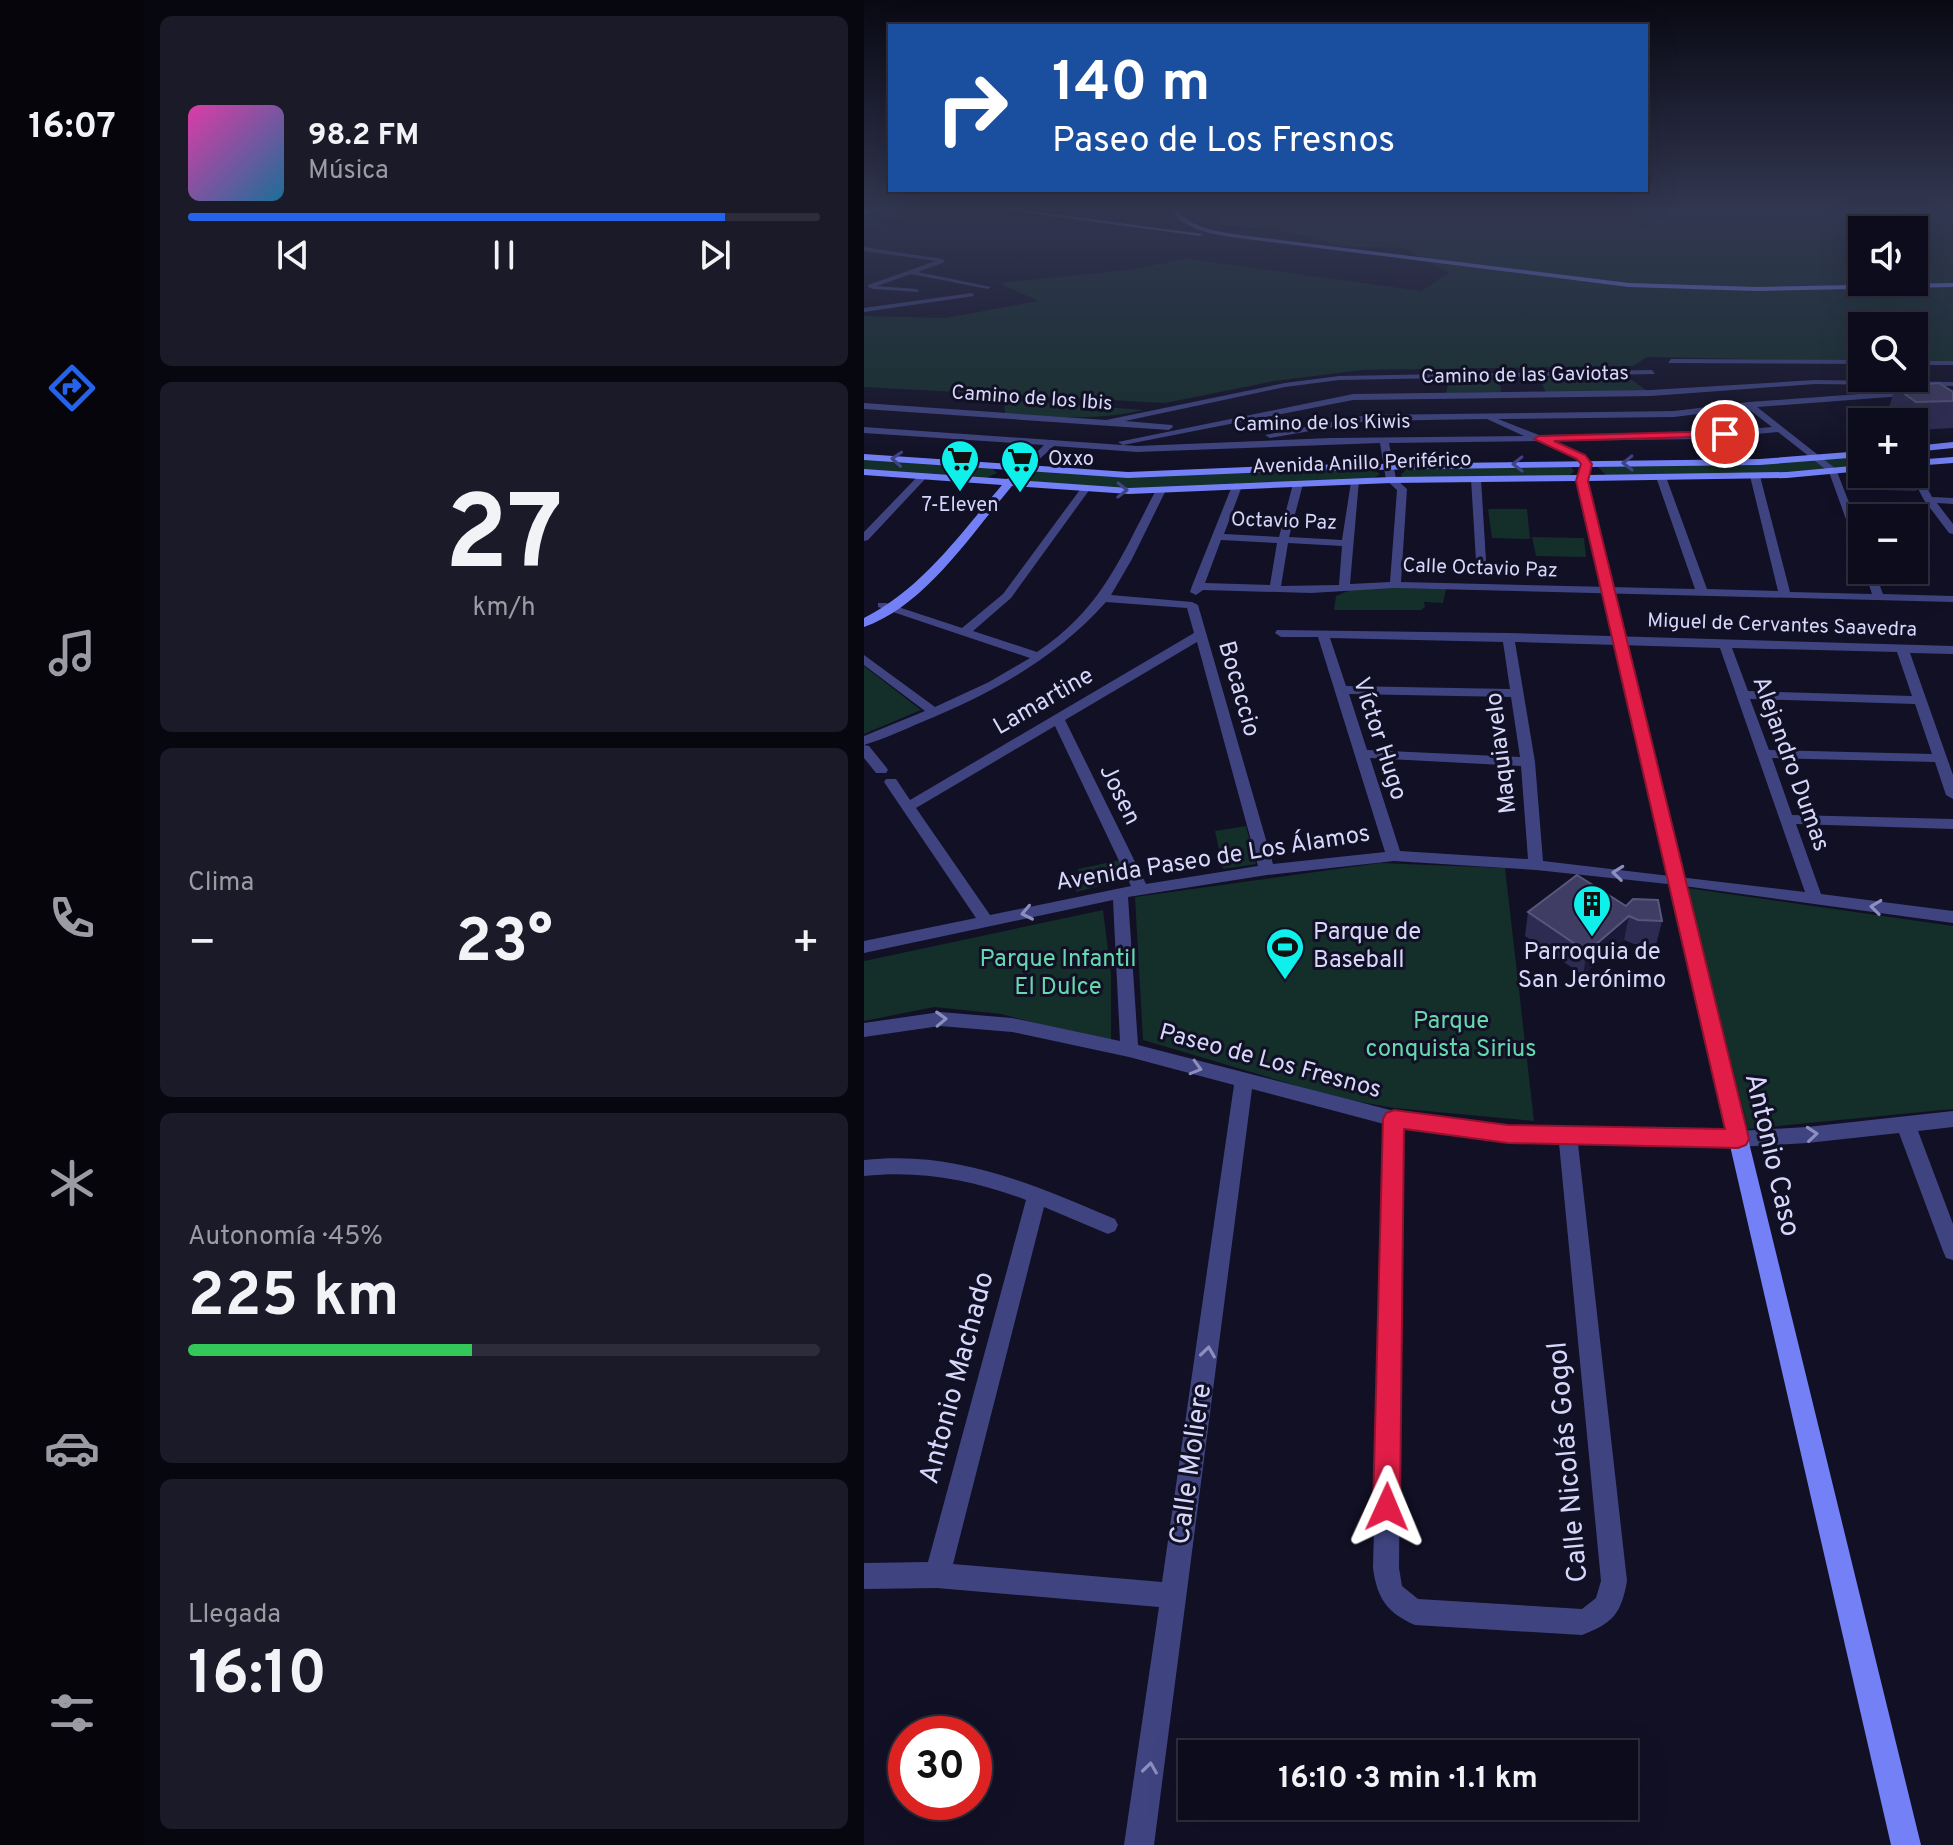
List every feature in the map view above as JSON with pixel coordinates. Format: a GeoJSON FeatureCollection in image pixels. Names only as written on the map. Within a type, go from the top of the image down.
{"type":"FeatureCollection","features":[{"type":"Feature","properties":{"kind":"street"},"geometry":{"type":"LineString","coordinates":[[864,301],[898,295]]}},
{"type":"Feature","properties":{"kind":"street"},"geometry":{"type":"LineString","coordinates":[[864,310],[972,295]]}},
{"type":"Feature","properties":{"kind":"street"},"geometry":{"type":"LineString","coordinates":[[1671,361],[1848,362]]}},
{"type":"Feature","properties":{"kind":"street"},"geometry":{"type":"LineString","coordinates":[[1928,363],[1953,363]]}},
{"type":"Feature","properties":{"kind":"street"},"geometry":{"type":"LineString","coordinates":[[1109,422],[1300,383],[1339,378],[1652,372]]}},
{"type":"Feature","properties":{"kind":"street","name":"Camino de las Gaviotas"},"geometry":{"type":"LineString","coordinates":[[1102,446],[1341,398],[1651,393],[1815,382],[1953,384]]}},
{"type":"Feature","properties":{"kind":"street"},"geometry":{"type":"LineString","coordinates":[[1433,395],[1581,457],[1602,477]]}},
{"type":"Feature","properties":{"kind":"street"},"geometry":{"type":"LineString","coordinates":[[1243,444],[1351,419],[1674,414],[1749,405],[1907,395]]}},
{"type":"Feature","properties":{"kind":"street"},"geometry":{"type":"LineString","coordinates":[[1749,405],[1833,470],[1848,511]]}},
{"type":"Feature","properties":{"kind":"street","name":"Camino de los Ibis"},"geometry":{"type":"LineString","coordinates":[[864,406],[933,423],[1109,422],[1187,428]]}},
{"type":"Feature","properties":{"kind":"street","name":"Camino de los Kiwis"},"geometry":{"type":"LineString","coordinates":[[864,430],[933,423],[1047,443],[1151,448],[1701,436],[1780,429]]}},
{"type":"Feature","properties":{"kind":"street"},"geometry":{"type":"LineString","coordinates":[[1378,481],[1386,474],[1384,441]]}},
{"type":"Feature","properties":{"kind":"street"},"geometry":{"type":"LineString","coordinates":[[864,623],[938,569],[1002,483],[1024,469],[1047,443]]}},
{"type":"Feature","properties":{"kind":"street"},"geometry":{"type":"LineString","coordinates":[[1928,448],[1953,445]]}},
{"type":"Feature","properties":{"kind":"street","name":"Avenida Anillo Periférico"},"geometry":{"type":"LineString","coordinates":[[864,457],[1128,475],[1848,455]]}},
{"type":"Feature","properties":{"kind":"street"},"geometry":{"type":"LineString","coordinates":[[1928,462],[1953,460]]}},
{"type":"Feature","properties":{"kind":"street","name":"Antonio Caso"},"geometry":{"type":"LineString","coordinates":[[1571,463],[1580,472],[1906,1845]]}},
{"type":"Feature","properties":{"kind":"street"},"geometry":{"type":"LineString","coordinates":[[1579,478],[1591,464]]}},
{"type":"Feature","properties":{"kind":"street"},"geometry":{"type":"LineString","coordinates":[[1002,483],[1003,467]]}},
{"type":"Feature","properties":{"kind":"street"},"geometry":{"type":"LineString","coordinates":[[1384,467],[1402,489],[1395,585]]}},
{"type":"Feature","properties":{"kind":"street"},"geometry":{"type":"LineString","coordinates":[[1396,480],[1396,473],[1402,467]]}},
{"type":"Feature","properties":{"kind":"street","name":"Avenida Anillo Periférico"},"geometry":{"type":"LineString","coordinates":[[864,472],[1085,489],[1161,490],[1396,480],[1755,476],[1848,469]]}},
{"type":"Feature","properties":{"kind":"street"},"geometry":{"type":"LineString","coordinates":[[1755,476],[1785,595]]}},
{"type":"Feature","properties":{"kind":"street"},"geometry":{"type":"LineString","coordinates":[[864,538],[922,477]]}},
{"type":"Feature","properties":{"kind":"street"},"geometry":{"type":"LineString","coordinates":[[1661,477],[1702,592]]}},
{"type":"Feature","properties":{"kind":"street"},"geometry":{"type":"LineString","coordinates":[[1476,479],[1481,561]]}},
{"type":"Feature","properties":{"kind":"street"},"geometry":{"type":"LineString","coordinates":[[1344,586],[1349,543],[1346,526],[1356,482]]}},
{"type":"Feature","properties":{"kind":"street"},"geometry":{"type":"LineString","coordinates":[[1928,483],[1934,502]]}},
{"type":"Feature","properties":{"kind":"street"},"geometry":{"type":"LineString","coordinates":[[1275,588],[1283,540],[1298,484]]}},
{"type":"Feature","properties":{"kind":"street"},"geometry":{"type":"LineString","coordinates":[[1103,598],[1192,605],[1237,486]]}},
{"type":"Feature","properties":{"kind":"street"},"geometry":{"type":"LineString","coordinates":[[1925,488],[1953,531]]}},
{"type":"Feature","properties":{"kind":"street"},"geometry":{"type":"LineString","coordinates":[[963,633],[1007,596],[1085,489]]}},
{"type":"Feature","properties":{"kind":"street"},"geometry":{"type":"LineString","coordinates":[[864,741],[972,695],[1063,637],[1103,598],[1161,490]]}},
{"type":"Feature","properties":{"kind":"street"},"geometry":{"type":"LineString","coordinates":[[1934,502],[1953,501]]}},
{"type":"Feature","properties":{"kind":"street","name":"Octavio Paz"},"geometry":{"type":"LineString","coordinates":[[1217,537],[1349,543]]}},
{"type":"Feature","properties":{"kind":"street"},"geometry":{"type":"LineString","coordinates":[[1874,584],[1879,597]]}},
{"type":"Feature","properties":{"kind":"street","name":"Calle Octavio Paz"},"geometry":{"type":"LineString","coordinates":[[1198,586],[1320,590],[1395,585],[1953,599]]}},
{"type":"Feature","properties":{"kind":"street","name":"Bocaccio"},"geometry":{"type":"LineString","coordinates":[[1192,605],[1267,870]]}},
{"type":"Feature","properties":{"kind":"street"},"geometry":{"type":"LineString","coordinates":[[864,614],[888,606],[1037,656]]}},
{"type":"Feature","properties":{"kind":"street","name":"Miguel de Cervantes Saavedra"},"geometry":{"type":"LineString","coordinates":[[1281,633],[1953,650]]}},
{"type":"Feature","properties":{"kind":"street","name":"Víctor Hugo"},"geometry":{"type":"LineString","coordinates":[[1323,634],[1394,856]]}},
{"type":"Feature","properties":{"kind":"street","name":"Lamartine"},"geometry":{"type":"LineString","coordinates":[[910,806],[1200,635]]}},
{"type":"Feature","properties":{"kind":"street","name":"Maquiavelo"},"geometry":{"type":"LineString","coordinates":[[1508,637],[1528,762],[1536,865]]}},
{"type":"Feature","properties":{"kind":"street","name":"Alejandro Dumas"},"geometry":{"type":"LineString","coordinates":[[1724,643],[1815,899]]}},
{"type":"Feature","properties":{"kind":"street"},"geometry":{"type":"LineString","coordinates":[[1902,648],[1953,795]]}},
{"type":"Feature","properties":{"kind":"street"},"geometry":{"type":"LineString","coordinates":[[864,659],[934,712]]}},
{"type":"Feature","properties":{"kind":"street"},"geometry":{"type":"LineString","coordinates":[[1339,690],[1518,693]]}},
{"type":"Feature","properties":{"kind":"street"},"geometry":{"type":"LineString","coordinates":[[1742,695],[1920,700]]}},
{"type":"Feature","properties":{"kind":"street","name":"Josen"},"geometry":{"type":"LineString","coordinates":[[1058,720],[1141,890]]}},
{"type":"Feature","properties":{"kind":"street"},"geometry":{"type":"LineString","coordinates":[[864,749],[910,806],[987,922]]}},
{"type":"Feature","properties":{"kind":"street"},"geometry":{"type":"LineString","coordinates":[[1362,754],[1528,762]]}},
{"type":"Feature","properties":{"kind":"street"},"geometry":{"type":"LineString","coordinates":[[1764,754],[1940,758]]}},
{"type":"Feature","properties":{"kind":"street"},"geometry":{"type":"LineString","coordinates":[[1786,819],[1953,824]]}},
{"type":"Feature","properties":{"kind":"street","name":"Avenida Paseo de Los Álamos"},"geometry":{"type":"LineString","coordinates":[[864,947],[1120,893],[1267,870],[1394,856],[1536,865],[1677,880],[1953,917]]}},
{"type":"Feature","properties":{"kind":"street"},"geometry":{"type":"LineString","coordinates":[[1120,893],[1129,1050]]}},
{"type":"Feature","properties":{"kind":"street","name":"Paseo de Los Fresnos"},"geometry":{"type":"LineString","coordinates":[[864,1030],[910,1021],[958,1019],[1012,1025],[1129,1050],[1394,1119],[1508,1134],[1738,1139],[1953,1119]]}},
{"type":"Feature","properties":{"kind":"street","name":"Calle Moliere"},"geometry":{"type":"LineString","coordinates":[[1139,1845],[1244,1082]]}},
{"type":"Feature","properties":{"kind":"street","name":"Calle Nicolás Gogol"},"geometry":{"type":"LineString","coordinates":[[1394,1119],[1386,1568],[1388,1590],[1397,1602],[1415,1612],[1582,1622],[1601,1616],[1610,1604],[1613,1565],[1568,1136]]}},
{"type":"Feature","properties":{"kind":"street"},"geometry":{"type":"LineString","coordinates":[[1906,1125],[1953,1251]]}},
{"type":"Feature","properties":{"kind":"street"},"geometry":{"type":"LineString","coordinates":[[864,1168],[890,1163],[915,1164],[964,1173],[1037,1196],[1108,1225]]}},
{"type":"Feature","properties":{"kind":"street","name":"Antonio Machado"},"geometry":{"type":"LineString","coordinates":[[937,1575],[1037,1196]]}},
{"type":"Feature","properties":{"kind":"street"},"geometry":{"type":"LineString","coordinates":[[864,1576],[937,1575],[1174,1596]]}},
{"type":"Feature","properties":{"kind":"green space"},"geometry":{"type":"Polygon","coordinates":[[[1021,293],[1848,293],[1848,296],[1928,296],[1928,293],[1953,293],[1953,363],[1928,362],[1928,312],[1848,312],[1848,361],[1647,357],[1633,366],[1362,370],[1274,381],[1165,403],[864,387],[864,316],[945,318],[1038,301],[1021,293]]]}},
{"type":"Feature","properties":{"kind":"green space"},"geometry":{"type":"Polygon","coordinates":[[[1625,375],[1646,390],[1546,393],[1539,377],[1625,375]]]}},
{"type":"Feature","properties":{"kind":"green space"},"geometry":{"type":"Polygon","coordinates":[[[1449,377],[1499,377],[1501,392],[1446,393],[1449,377]]]}},
{"type":"Feature","properties":{"kind":"green space"},"geometry":{"type":"Polygon","coordinates":[[[1004,400],[1144,410],[1092,417],[1040,416],[1005,413],[1004,400]]]}},
{"type":"Feature","properties":{"kind":"green space"},"geometry":{"type":"Polygon","coordinates":[[[1848,456],[1848,467],[1786,473],[1606,475],[1598,467],[1848,456]]]}},
{"type":"Feature","properties":{"kind":"green space"},"geometry":{"type":"Polygon","coordinates":[[[864,458],[992,468],[997,473],[984,479],[864,471],[864,458]]]}},
{"type":"Feature","properties":{"kind":"green space"},"geometry":{"type":"Polygon","coordinates":[[[1570,466],[1574,471],[1569,476],[1403,478],[1401,475],[1407,468],[1570,466]]]}},
{"type":"Feature","properties":{"kind":"green space"},"geometry":{"type":"Polygon","coordinates":[[[1373,469],[1380,474],[1373,479],[1130,489],[1024,481],[1036,471],[1118,477],[1373,469]]]}},
{"type":"Feature","properties":{"kind":"green space"},"geometry":{"type":"Polygon","coordinates":[[[1488,509],[1527,509],[1530,539],[1492,538],[1488,509]]]}},
{"type":"Feature","properties":{"kind":"green space"},"geometry":{"type":"Polygon","coordinates":[[[1532,537],[1584,538],[1586,557],[1536,556],[1532,537]]]}},
{"type":"Feature","properties":{"kind":"green space"},"geometry":{"type":"Polygon","coordinates":[[[1353,589],[1446,589],[1443,603],[1424,602],[1425,607],[1421,610],[1334,610],[1336,596],[1353,589]]]}},
{"type":"Feature","properties":{"kind":"green space"},"geometry":{"type":"Polygon","coordinates":[[[864,666],[921,710],[864,734],[864,666]]]}},
{"type":"Feature","properties":{"kind":"green space"},"geometry":{"type":"Polygon","coordinates":[[[1246,826],[1256,864],[1223,869],[1215,831],[1246,826]]]}},
{"type":"Feature","properties":{"kind":"green space"},"geometry":{"type":"Polygon","coordinates":[[[1120,860],[1131,878],[1076,892],[1078,869],[1120,860]]]}},
{"type":"Feature","properties":{"kind":"green space","name":"Parque conquista Sirius"},"geometry":{"type":"Polygon","coordinates":[[[1380,863],[1505,868],[1534,1121],[1394,1108],[1338,1098],[1143,1040],[1135,897],[1380,863]]]}},
{"type":"Feature","properties":{"kind":"green space"},"geometry":{"type":"Polygon","coordinates":[[[1687,888],[1953,926],[1953,1109],[1748,1129],[1687,888]]]}},
{"type":"Feature","properties":{"kind":"green space","name":"Parque Infantil El Dulce"},"geometry":{"type":"Polygon","coordinates":[[[1103,910],[1111,973],[1111,1043],[1001,1014],[934,1007],[864,1021],[864,961],[1103,910]]]}},
{"type":"Feature","properties":{"kind":"building"},"geometry":{"type":"Polygon","coordinates":[[[1939,383],[1953,392],[1953,401],[1916,402],[1902,392],[1928,392],[1928,384],[1939,383]]]}},
{"type":"Feature","properties":{"kind":"building"},"geometry":{"type":"Polygon","coordinates":[[[1577,875],[1626,906],[1633,899],[1658,900],[1662,921],[1638,920],[1629,916],[1587,952],[1528,912],[1577,875]]]}},
{"type":"Feature","properties":{"kind":"place","name":"7-Eleven"},"geometry":{"type":"Point","coordinates":[960,493]}},
{"type":"Feature","properties":{"kind":"place","name":"Oxxo"},"geometry":{"type":"Point","coordinates":[1020,494]}},
{"type":"Feature","properties":{"kind":"place","name":"Parroquia de San Jerónimo"},"geometry":{"type":"Point","coordinates":[1592,938]}},
{"type":"Feature","properties":{"kind":"place","name":"Parque de Baseball"},"geometry":{"type":"Point","coordinates":[1285,981]}},
{"type":"Feature","properties":{"kind":"route"},"geometry":{"type":"LineString","coordinates":[[1387,1507],[1394,1119],[1508,1134],[1738,1139],[1582,481],[1585,460],[1539,439],[1725,434]]}}]}
